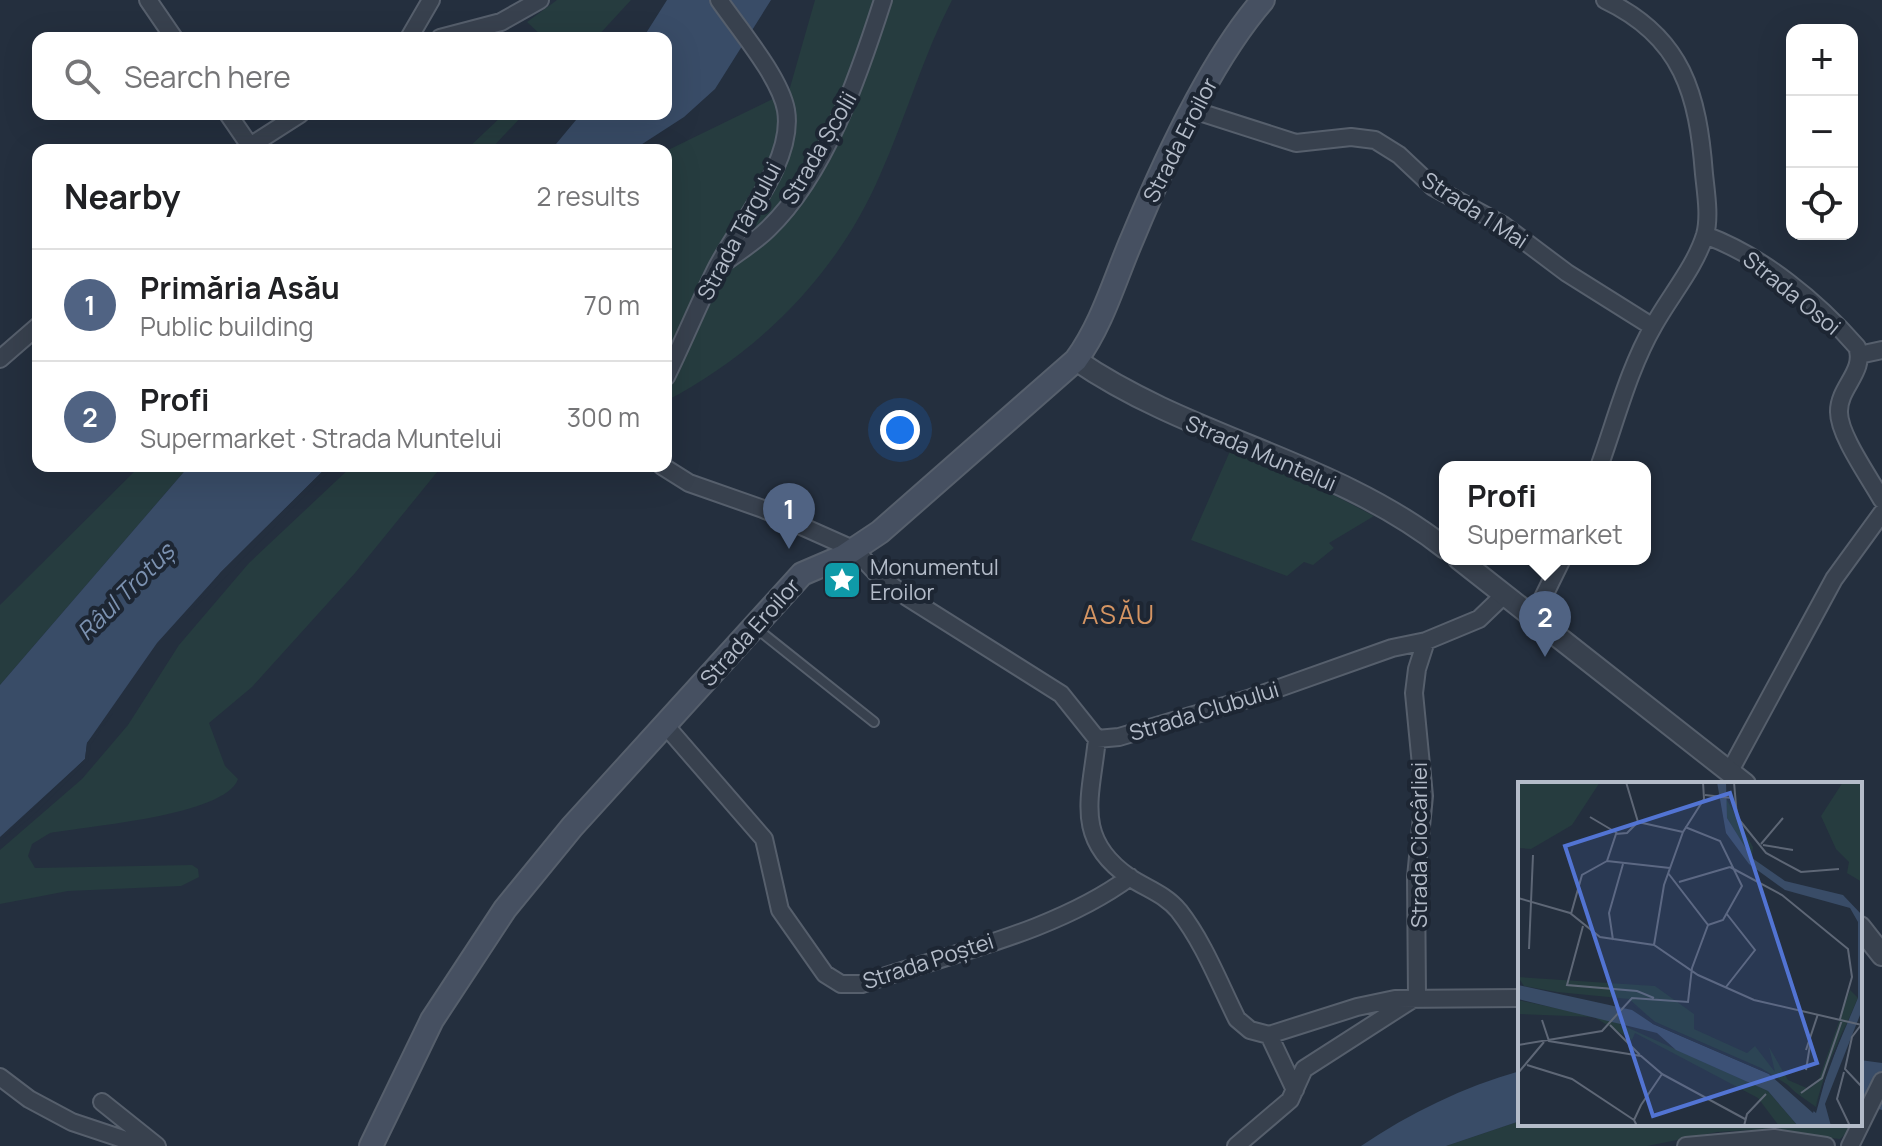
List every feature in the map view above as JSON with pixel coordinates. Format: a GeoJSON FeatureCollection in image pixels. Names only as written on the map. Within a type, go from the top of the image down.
{"type":"FeatureCollection","features":[{"type":"Feature","properties":{"kind":"main road","name":"Strada Eroilor"},"geometry":{"type":"LineString","coordinates":[[371,1146],[432,1020],[505,909],[572,827],[802,574],[855,550],[1076,360],[1093,334],[1142,216],[1193,110],[1238,30],[1263,0]]}},
{"type":"Feature","properties":{"kind":"street"},"geometry":{"type":"LineString","coordinates":[[148,0],[170,32]]}},
{"type":"Feature","properties":{"kind":"street"},"geometry":{"type":"LineString","coordinates":[[412,32],[431,0]]}},
{"type":"Feature","properties":{"kind":"street"},"geometry":{"type":"LineString","coordinates":[[463,32],[501,22],[540,0]]}},
{"type":"Feature","properties":{"kind":"street","name":"Strada Târgului"},"geometry":{"type":"LineString","coordinates":[[672,364],[716,268],[778,161],[786,110],[774,82],[719,0]]}},
{"type":"Feature","properties":{"kind":"street","name":"Strada Școlii"},"geometry":{"type":"LineString","coordinates":[[716,268],[768,230],[797,195],[857,82],[883,0]]}},
{"type":"Feature","properties":{"kind":"street"},"geometry":{"type":"LineString","coordinates":[[1601,461],[1653,327],[1705,235],[1700,123],[1685,74],[1669,49],[1646,26],[1605,0]]}},
{"type":"Feature","properties":{"kind":"street","name":"Strada 1 Mai"},"geometry":{"type":"LineString","coordinates":[[1193,110],[1296,143],[1351,137],[1375,140],[1399,155],[1433,187],[1503,225],[1567,273],[1653,327]]}},
{"type":"Feature","properties":{"kind":"street"},"geometry":{"type":"LineString","coordinates":[[232,120],[246,144]]}},
{"type":"Feature","properties":{"kind":"street"},"geometry":{"type":"LineString","coordinates":[[254,144],[291,120]]}},
{"type":"Feature","properties":{"kind":"street","name":"Strada Osoi"},"geometry":{"type":"LineString","coordinates":[[1705,235],[1750,255],[1782,279],[1850,340],[1859,355]]}},
{"type":"Feature","properties":{"kind":"street"},"geometry":{"type":"LineString","coordinates":[[0,359],[32,331]]}},
{"type":"Feature","properties":{"kind":"street","name":"Strada Osoi"},"geometry":{"type":"LineString","coordinates":[[1859,355],[1882,350]]}},
{"type":"Feature","properties":{"kind":"street","name":"Strada Osoi"},"geometry":{"type":"LineString","coordinates":[[1859,355],[1839,404],[1839,419],[1882,500]]}},
{"type":"Feature","properties":{"kind":"street","name":"Strada Muntelui"},"geometry":{"type":"LineString","coordinates":[[1076,360],[1160,410],[1328,479],[1413,525],[1439,544]]}},
{"type":"Feature","properties":{"kind":"street"},"geometry":{"type":"LineString","coordinates":[[672,472],[689,483],[763,509],[855,550]]}},
{"type":"Feature","properties":{"kind":"street"},"geometry":{"type":"LineString","coordinates":[[1731,769],[1834,579],[1882,513]]}},
{"type":"Feature","properties":{"kind":"street","name":"Strada Clubului"},"geometry":{"type":"LineString","coordinates":[[855,550],[880,577],[907,597],[1061,694],[1097,739],[1119,737],[1251,698],[1370,655],[1426,641],[1479,619],[1504,595]]}},
{"type":"Feature","properties":{"kind":"street"},"geometry":{"type":"LineString","coordinates":[[1466,565],[1731,769],[1743,782]]}},
{"type":"Feature","properties":{"kind":"street"},"geometry":{"type":"LineString","coordinates":[[1534,616],[1559,565]]}},
{"type":"Feature","properties":{"kind":"street","name":"Strada Ciocârliei"},"geometry":{"type":"LineString","coordinates":[[1417,996],[1416,877],[1424,796],[1414,693],[1417,669],[1426,641]]}},
{"type":"Feature","properties":{"kind":"street","name":"Strada Poștei"},"geometry":{"type":"LineString","coordinates":[[666,726],[764,839],[780,910],[825,974],[841,984],[862,984],[1036,925],[1081,906],[1130,877]]}},
{"type":"Feature","properties":{"kind":"street"},"geometry":{"type":"LineString","coordinates":[[1097,739],[1089,827],[1096,845],[1130,877],[1159,892],[1179,911],[1237,1019],[1250,1030],[1269,1035],[1357,1007],[1417,996],[1518,998]]}},
{"type":"Feature","properties":{"kind":"street"},"geometry":{"type":"LineString","coordinates":[[1862,930],[1882,955]]}},
{"type":"Feature","properties":{"kind":"street"},"geometry":{"type":"LineString","coordinates":[[1236,1146],[1280,1111],[1295,1090],[1304,1069],[1417,996]]}},
{"type":"Feature","properties":{"kind":"street"},"geometry":{"type":"LineString","coordinates":[[1269,1035],[1295,1090]]}},
{"type":"Feature","properties":{"kind":"street"},"geometry":{"type":"LineString","coordinates":[[0,1077],[29,1099],[72,1122],[144,1146]]}},
{"type":"Feature","properties":{"kind":"street"},"geometry":{"type":"LineString","coordinates":[[1862,1122],[1882,1081]]}},
{"type":"Feature","properties":{"kind":"street"},"geometry":{"type":"LineString","coordinates":[[102,1102],[157,1146]]}},
{"type":"Feature","properties":{"kind":"street"},"geometry":{"type":"LineString","coordinates":[[1850,1146],[1860,1126]]}},
{"type":"Feature","properties":{"kind":"street"},"geometry":{"type":"LineString","coordinates":[[1686,1146],[1774,1138],[1826,1146]]}},
{"type":"Feature","properties":{"kind":"lane"},"geometry":{"type":"LineString","coordinates":[[753,626],[874,722]]}},
{"type":"Feature","properties":{"kind":"green space"},"geometry":{"type":"Polygon","coordinates":[[[557,0],[631,0],[602,32],[538,32],[527,22],[557,0]]]}},
{"type":"Feature","properties":{"kind":"green space"},"geometry":{"type":"Polygon","coordinates":[[[815,0],[952,0],[880,175],[842,245],[819,277],[764,334],[733,359],[672,397],[672,148],[789,91],[815,0]]]}},
{"type":"Feature","properties":{"kind":"green space"},"geometry":{"type":"Polygon","coordinates":[[[498,120],[518,120],[496,144],[472,144],[498,120]]]}},
{"type":"Feature","properties":{"kind":"green space"},"geometry":{"type":"Polygon","coordinates":[[[1231,449],[1253,453],[1374,516],[1329,543],[1334,548],[1313,565],[1304,562],[1287,576],[1191,540],[1231,449]]]}},
{"type":"Feature","properties":{"kind":"green space"},"geometry":{"type":"Polygon","coordinates":[[[134,472],[184,472],[0,685],[0,605],[134,472]]]}},
{"type":"Feature","properties":{"kind":"green space"},"geometry":{"type":"Polygon","coordinates":[[[346,472],[437,472],[355,573],[252,687],[209,723],[225,766],[238,779],[228,792],[208,802],[153,817],[50,833],[32,844],[28,856],[35,868],[192,865],[198,869],[199,877],[181,886],[68,891],[0,904],[0,850],[82,779],[128,725],[179,645],[249,563],[346,472]]]}},
{"type":"Feature","properties":{"kind":"green space"},"geometry":{"type":"Polygon","coordinates":[[[1518,1122],[1518,1126],[1854,1126],[1840,1139],[1750,1130],[1717,1132],[1647,1146],[1446,1146],[1518,1122]]]}},
{"type":"Feature","properties":{"kind":"water"},"geometry":{"type":"Polygon","coordinates":[[[667,0],[771,0],[715,89],[684,117],[642,144],[556,144],[576,120],[672,120],[672,32],[647,32],[667,0]]]}},
{"type":"Feature","properties":{"kind":"water","name":"Râul Trotuș"},"geometry":{"type":"Polygon","coordinates":[[[184,472],[322,472],[221,572],[157,643],[87,743],[85,759],[0,837],[0,685],[184,472]]]}},
{"type":"Feature","properties":{"kind":"water"},"geometry":{"type":"Polygon","coordinates":[[[1862,1060],[1882,1063],[1882,1110],[1862,1105],[1862,1060]]]}},
{"type":"Feature","properties":{"kind":"water"},"geometry":{"type":"Polygon","coordinates":[[[1518,1072],[1518,1122],[1446,1146],[1361,1146],[1438,1102],[1518,1072]]]}},
{"type":"Feature","properties":{"kind":"pier"},"geometry":{"type":"Polygon","coordinates":[[[322,472],[328,472],[186,617],[221,572],[322,472]]]}},
{"type":"Feature","properties":{"kind":"pier"},"geometry":{"type":"Polygon","coordinates":[[[113,713],[91,744],[88,761],[30,818],[0,841],[85,759],[87,743],[113,713]]]}},
{"type":"Feature","properties":{"kind":"place","name":"Primăria Asău"},"geometry":{"type":"Point","coordinates":[789,549]}},
{"type":"Feature","properties":{"kind":"place","name":"Monumentul Eroilor"},"geometry":{"type":"Point","coordinates":[842,580]}},
{"type":"Feature","properties":{"kind":"place","name":"Profi"},"geometry":{"type":"Point","coordinates":[1545,657]}},
{"type":"Feature","properties":{"kind":"district","name":"ASĂU"},"geometry":{"type":"Point","coordinates":[1119,615]}}]}
